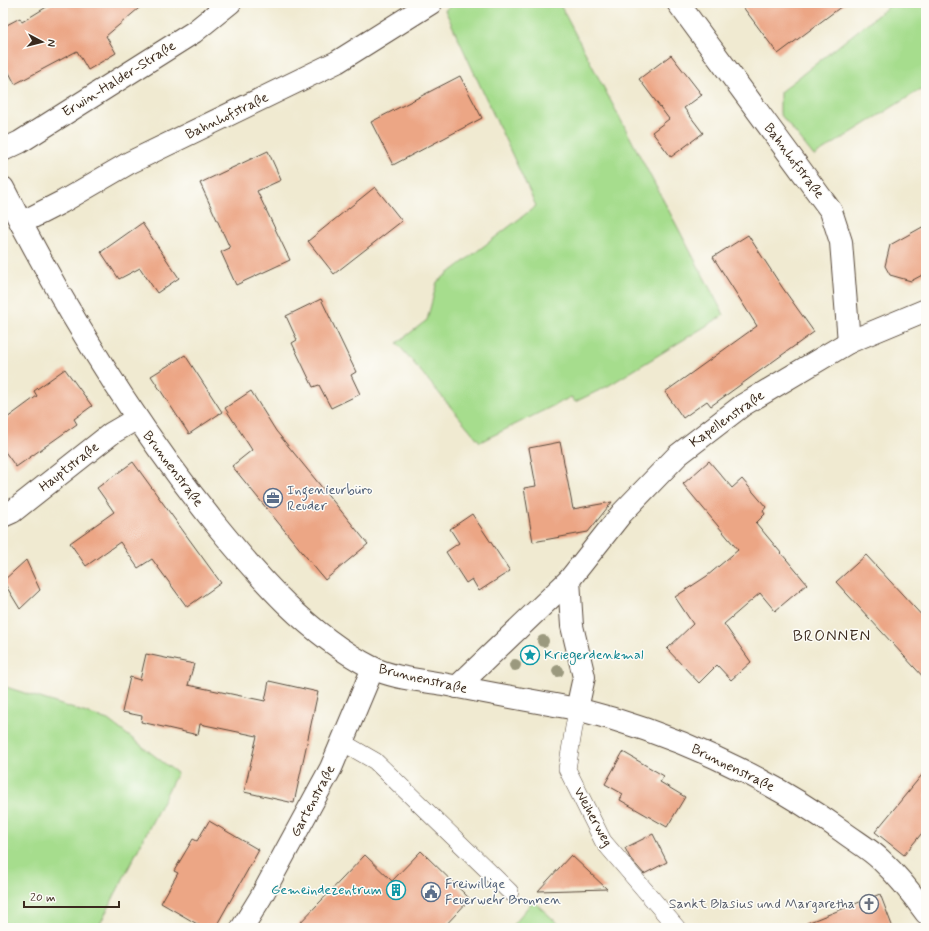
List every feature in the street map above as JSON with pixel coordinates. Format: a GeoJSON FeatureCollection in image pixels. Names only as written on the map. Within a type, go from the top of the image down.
{"type":"FeatureCollection","features":[{"type":"Feature","properties":{"kind":"street","name":"Erwin-Halder-Straße"},"geometry":{"type":"LineString","coordinates":[[3,150],[20,142],[194,32],[230,3]]}},
{"type":"Feature","properties":{"kind":"street","name":"Bahnhofstraße"},"geometry":{"type":"LineString","coordinates":[[21,224],[129,163],[337,62],[431,3]]}},
{"type":"Feature","properties":{"kind":"street","name":"Bahnhofstraße"},"geometry":{"type":"LineString","coordinates":[[678,3],[831,211],[841,242],[849,342]]}},
{"type":"Feature","properties":{"kind":"street","name":"Brunnenstraße"},"geometry":{"type":"LineString","coordinates":[[3,188],[21,224],[73,317],[136,419],[190,494],[247,563],[304,622],[350,655],[373,668],[415,679],[577,709],[638,726],[704,754],[776,789],[825,819],[881,859],[926,913]]}},
{"type":"Feature","properties":{"kind":"street","name":"Kapellenstraße"},"geometry":{"type":"LineString","coordinates":[[457,687],[569,580],[622,513],[678,455],[743,405],[849,342],[926,310]]}},
{"type":"Feature","properties":{"kind":"street","name":"Hauptstraße"},"geometry":{"type":"LineString","coordinates":[[3,516],[12,512],[112,433],[136,419]]}},
{"type":"Feature","properties":{"kind":"street"},"geometry":{"type":"LineString","coordinates":[[569,580],[572,626],[584,677],[577,709]]}},
{"type":"Feature","properties":{"kind":"street","name":"Gartenstraße"},"geometry":{"type":"LineString","coordinates":[[242,928],[262,897],[331,768],[373,668]]}},
{"type":"Feature","properties":{"kind":"lane","name":"Weiherweg"},"geometry":{"type":"LineString","coordinates":[[577,709],[567,769],[603,841],[677,928]]}},
{"type":"Feature","properties":{"kind":"lane"},"geometry":{"type":"LineString","coordinates":[[342,742],[375,761],[510,892]]}},
{"type":"Feature","properties":{"kind":"green space"},"geometry":{"type":"Polygon","coordinates":[[[454,3],[559,3],[724,315],[608,386],[575,402],[571,397],[480,442],[397,343],[427,320],[437,282],[536,206],[445,10],[454,3]]]}},
{"type":"Feature","properties":{"kind":"green space"},"geometry":{"type":"Polygon","coordinates":[[[893,3],[926,3],[926,86],[814,156],[780,114],[780,92],[893,3]]]}},
{"type":"Feature","properties":{"kind":"green space"},"geometry":{"type":"Polygon","coordinates":[[[3,686],[108,720],[177,773],[98,928],[3,928],[3,686]]]}},
{"type":"Feature","properties":{"kind":"green space"},"geometry":{"type":"Polygon","coordinates":[[[533,901],[563,928],[510,928],[533,901]]]}},
{"type":"Feature","properties":{"kind":"building"},"geometry":{"type":"Polygon","coordinates":[[[53,3],[145,3],[106,36],[116,53],[88,70],[77,51],[15,84],[3,61],[3,27],[20,18],[22,22],[53,3]]]}},
{"type":"Feature","properties":{"kind":"building"},"geometry":{"type":"Polygon","coordinates":[[[740,3],[846,3],[778,54],[740,3]]]}},
{"type":"Feature","properties":{"kind":"building"},"geometry":{"type":"Polygon","coordinates":[[[671,55],[702,95],[684,108],[703,133],[671,157],[652,132],[669,119],[639,79],[671,55]]]}},
{"type":"Feature","properties":{"kind":"building"},"geometry":{"type":"Polygon","coordinates":[[[460,76],[482,118],[393,165],[371,122],[460,76]]]}},
{"type":"Feature","properties":{"kind":"building"},"geometry":{"type":"Polygon","coordinates":[[[268,151],[281,180],[257,191],[290,260],[236,285],[221,252],[230,248],[200,183],[268,151]]]}},
{"type":"Feature","properties":{"kind":"building"},"geometry":{"type":"Polygon","coordinates":[[[375,187],[402,221],[334,274],[308,241],[375,187]]]}},
{"type":"Feature","properties":{"kind":"building"},"geometry":{"type":"Polygon","coordinates":[[[142,223],[179,278],[157,293],[140,268],[119,279],[101,252],[142,223]]]}},
{"type":"Feature","properties":{"kind":"building"},"geometry":{"type":"Polygon","coordinates":[[[926,225],[926,273],[911,281],[890,275],[885,266],[890,245],[926,225]]]}},
{"type":"Feature","properties":{"kind":"building"},"geometry":{"type":"Polygon","coordinates":[[[748,235],[814,332],[711,406],[707,401],[683,418],[665,392],[757,326],[713,257],[748,235]]]}},
{"type":"Feature","properties":{"kind":"building"},"geometry":{"type":"Polygon","coordinates":[[[321,299],[356,372],[351,375],[360,394],[331,408],[319,385],[313,387],[292,343],[297,340],[286,316],[321,299]]]}},
{"type":"Feature","properties":{"kind":"building"},"geometry":{"type":"Polygon","coordinates":[[[185,355],[222,412],[189,434],[151,376],[185,355]]]}},
{"type":"Feature","properties":{"kind":"building"},"geometry":{"type":"Polygon","coordinates":[[[65,369],[92,406],[74,419],[77,424],[16,467],[3,449],[3,421],[37,396],[34,391],[65,369]]]}},
{"type":"Feature","properties":{"kind":"building"},"geometry":{"type":"Polygon","coordinates":[[[251,391],[276,431],[368,544],[325,580],[232,466],[252,450],[225,408],[251,391]]]}},
{"type":"Feature","properties":{"kind":"building"},"geometry":{"type":"Polygon","coordinates":[[[560,442],[573,509],[612,502],[588,532],[533,542],[524,488],[536,486],[529,448],[560,442]]]}},
{"type":"Feature","properties":{"kind":"building"},"geometry":{"type":"Polygon","coordinates":[[[709,461],[732,488],[742,479],[766,507],[763,511],[765,514],[756,523],[807,584],[775,611],[760,593],[724,624],[751,662],[731,680],[717,665],[699,683],[667,649],[693,624],[675,597],[707,576],[738,550],[683,484],[709,461]]]}},
{"type":"Feature","properties":{"kind":"building"},"geometry":{"type":"Polygon","coordinates":[[[133,462],[221,583],[187,607],[152,559],[138,568],[120,542],[86,566],[70,543],[114,512],[97,488],[133,462]]]}},
{"type":"Feature","properties":{"kind":"building"},"geometry":{"type":"Polygon","coordinates":[[[472,514],[510,571],[479,591],[472,579],[466,583],[446,552],[459,543],[450,529],[472,514]]]}},
{"type":"Feature","properties":{"kind":"building"},"geometry":{"type":"Polygon","coordinates":[[[866,555],[926,620],[926,680],[836,582],[866,555]]]}},
{"type":"Feature","properties":{"kind":"building"},"geometry":{"type":"Polygon","coordinates":[[[26,560],[40,590],[20,609],[3,581],[26,560]]]}},
{"type":"Feature","properties":{"kind":"building"},"geometry":{"type":"Polygon","coordinates":[[[146,654],[194,664],[188,685],[265,701],[269,681],[318,692],[294,803],[244,792],[257,736],[200,724],[198,735],[141,722],[142,716],[122,712],[130,677],[140,680],[146,654]]]}},
{"type":"Feature","properties":{"kind":"building"},"geometry":{"type":"Polygon","coordinates":[[[623,752],[664,776],[660,782],[685,797],[667,827],[620,800],[623,794],[605,784],[623,752]]]}},
{"type":"Feature","properties":{"kind":"building"},"geometry":{"type":"Polygon","coordinates":[[[926,770],[926,828],[904,855],[875,832],[926,770]]]}},
{"type":"Feature","properties":{"kind":"building"},"geometry":{"type":"Polygon","coordinates":[[[209,821],[259,850],[215,928],[204,928],[161,903],[178,873],[174,871],[193,839],[197,841],[209,821]]]}},
{"type":"Feature","properties":{"kind":"building"},"geometry":{"type":"Polygon","coordinates":[[[653,834],[667,862],[644,874],[630,858],[625,848],[653,834]]]}},
{"type":"Feature","properties":{"kind":"building","name":"Gemeindezentrum"},"geometry":{"type":"Polygon","coordinates":[[[421,851],[470,899],[443,928],[295,928],[365,855],[392,881],[421,851]]]}},
{"type":"Feature","properties":{"kind":"building"},"geometry":{"type":"Polygon","coordinates":[[[571,855],[607,889],[538,891],[571,855]]]}},
{"type":"Feature","properties":{"kind":"building","name":"Sankt Blasius und Margaretha"},"geometry":{"type":"Polygon","coordinates":[[[880,894],[893,928],[797,927],[880,894]]]}},
{"type":"Feature","properties":{"kind":"place","name":"Ingenieurbüro Reuder"},"geometry":{"type":"Point","coordinates":[273,498]}},
{"type":"Feature","properties":{"kind":"place","name":"Kriegerdenkmal"},"geometry":{"type":"Point","coordinates":[530,655]}},
{"type":"Feature","properties":{"kind":"place","name":"Gemeindezentrum"},"geometry":{"type":"Point","coordinates":[396,890]}},
{"type":"Feature","properties":{"kind":"place","name":"Freiwillige Feuerwehr Bronnen"},"geometry":{"type":"Point","coordinates":[431,892]}},
{"type":"Feature","properties":{"kind":"place","name":"Sankt Blasius und Margaretha"},"geometry":{"type":"Point","coordinates":[869,904]}},
{"type":"Feature","properties":{"kind":"district","name":"BRONNEN"},"geometry":{"type":"Point","coordinates":[832,636]}}]}
